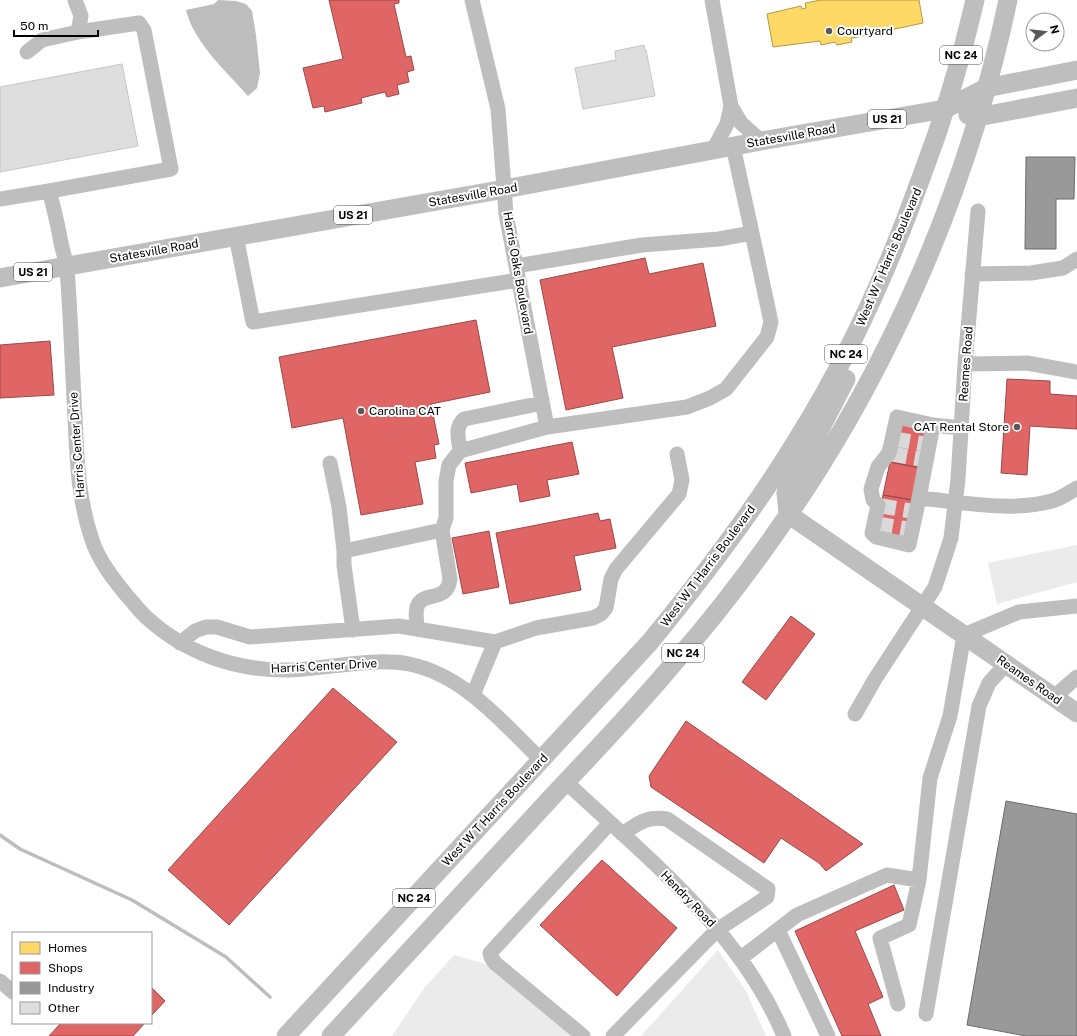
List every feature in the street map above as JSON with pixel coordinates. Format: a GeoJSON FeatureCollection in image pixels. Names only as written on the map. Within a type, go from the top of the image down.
{"type":"FeatureCollection","features":[{"type":"Feature","properties":{"kind":"main road","name":"West W T Harris Boulevard"},"geometry":{"type":"LineString","coordinates":[[286,1036],[621,674],[704,575],[754,506],[800,435],[822,397],[843,359],[880,282],[912,203],[945,109],[959,64],[975,0]]}},
{"type":"Feature","properties":{"kind":"main road","name":"NC 24"},"geometry":{"type":"LineString","coordinates":[[331,1036],[646,696],[684,652],[729,595],[788,514],[832,446],[872,374],[892,336],[928,256],[952,194],[978,117],[1008,0]]}},
{"type":"Feature","properties":{"kind":"main road","name":"Statesville Road"},"geometry":{"type":"LineString","coordinates":[[0,278],[505,189],[733,146],[945,109],[986,88],[1077,70]]}},
{"type":"Feature","properties":{"kind":"main road","name":"Statesville Road"},"geometry":{"type":"LineString","coordinates":[[945,109],[978,117],[1077,98]]}},
{"type":"Feature","properties":{"kind":"main road"},"geometry":{"type":"LineString","coordinates":[[788,514],[786,493],[790,479],[813,443],[847,378],[860,345],[880,282]]}},
{"type":"Feature","properties":{"kind":"main road","name":"Reames Road"},"geometry":{"type":"LineString","coordinates":[[788,514],[1077,713]]}},
{"type":"Feature","properties":{"kind":"street"},"geometry":{"type":"LineString","coordinates":[[76,0],[81,16],[78,32]]}},
{"type":"Feature","properties":{"kind":"street","name":"Harris Oaks Boulevard"},"geometry":{"type":"LineString","coordinates":[[472,0],[498,109],[506,214],[547,427]]}},
{"type":"Feature","properties":{"kind":"street"},"geometry":{"type":"LineString","coordinates":[[712,0],[731,106],[741,124],[761,141]]}},
{"type":"Feature","properties":{"kind":"street"},"geometry":{"type":"LineString","coordinates":[[0,199],[171,169],[144,30],[139,23],[78,32],[42,40],[27,52]]}},
{"type":"Feature","properties":{"kind":"street"},"geometry":{"type":"LineString","coordinates":[[713,150],[727,124],[731,106]]}},
{"type":"Feature","properties":{"kind":"street"},"geometry":{"type":"LineString","coordinates":[[417,629],[416,609],[418,603],[425,598],[441,595],[446,592],[450,586],[442,530],[446,518],[446,481],[449,465],[460,451],[547,427],[687,408],[726,389],[767,337],[771,322],[733,146]]}},
{"type":"Feature","properties":{"kind":"street","name":"Harris Center Drive"},"geometry":{"type":"LineString","coordinates":[[49,191],[67,266],[78,476],[84,517],[94,544],[107,569],[145,616],[170,637],[191,650],[244,667],[290,670],[388,663],[410,664],[432,671],[455,682],[473,695],[541,760]]}},
{"type":"Feature","properties":{"kind":"street","name":"Reames Road"},"geometry":{"type":"LineString","coordinates":[[923,606],[936,587],[951,538],[956,501],[965,364],[978,211]]}},
{"type":"Feature","properties":{"kind":"street"},"geometry":{"type":"LineString","coordinates":[[236,236],[253,322],[517,273],[642,245],[719,239],[752,233]]}},
{"type":"Feature","properties":{"kind":"street"},"geometry":{"type":"LineString","coordinates":[[972,274],[1031,273],[1063,268],[1077,259]]}},
{"type":"Feature","properties":{"kind":"street"},"geometry":{"type":"LineString","coordinates":[[965,364],[1027,363],[1077,372]]}},
{"type":"Feature","properties":{"kind":"street"},"geometry":{"type":"LineString","coordinates":[[460,451],[458,431],[460,424],[464,419],[542,403]]}},
{"type":"Feature","properties":{"kind":"street"},"geometry":{"type":"LineString","coordinates":[[933,425],[927,445],[910,530],[909,545],[876,537],[872,533],[876,524],[880,506],[873,500],[871,489],[878,467],[891,454],[897,417],[933,425],[961,428]]}},
{"type":"Feature","properties":{"kind":"street"},"geometry":{"type":"LineString","coordinates":[[180,643],[195,631],[206,627],[217,627],[250,637],[400,626],[495,642],[536,628],[593,618],[601,614],[606,608],[611,579],[616,569],[679,494],[682,480],[677,454]]}},
{"type":"Feature","properties":{"kind":"street"},"geometry":{"type":"LineString","coordinates":[[330,463],[339,507],[344,551],[344,566],[353,630]]}},
{"type":"Feature","properties":{"kind":"street"},"geometry":{"type":"LineString","coordinates":[[915,507],[956,501],[1008,507],[1033,505],[1056,500],[1077,488]]}},
{"type":"Feature","properties":{"kind":"street"},"geometry":{"type":"LineString","coordinates":[[344,551],[442,530]]}},
{"type":"Feature","properties":{"kind":"street"},"geometry":{"type":"LineString","coordinates":[[855,714],[875,679],[923,606]]}},
{"type":"Feature","properties":{"kind":"street"},"geometry":{"type":"LineString","coordinates":[[898,1004],[880,938],[909,925],[919,880],[930,778],[950,716],[964,635],[1019,612],[1077,606]]}},
{"type":"Feature","properties":{"kind":"street"},"geometry":{"type":"LineString","coordinates":[[473,695],[495,642]]}},
{"type":"Feature","properties":{"kind":"street"},"geometry":{"type":"LineString","coordinates":[[926,1014],[979,706],[989,683],[1006,664]]}},
{"type":"Feature","properties":{"kind":"street"},"geometry":{"type":"LineString","coordinates":[[1054,697],[1077,677]]}},
{"type":"Feature","properties":{"kind":"street","name":"Hendry Road"},"geometry":{"type":"LineString","coordinates":[[566,782],[693,901],[741,958],[774,1015],[784,1036]]}},
{"type":"Feature","properties":{"kind":"street"},"geometry":{"type":"LineString","coordinates":[[613,1036],[717,930],[767,897],[768,889],[667,819],[657,818],[644,820],[622,834]]}},
{"type":"Feature","properties":{"kind":"street"},"geometry":{"type":"LineString","coordinates":[[583,1036],[495,963],[490,953],[610,823]]}},
{"type":"Feature","properties":{"kind":"street"},"geometry":{"type":"LineString","coordinates":[[741,958],[797,915],[887,875],[919,880]]}},
{"type":"Feature","properties":{"kind":"street"},"geometry":{"type":"LineString","coordinates":[[778,930],[828,1036]]}},
{"type":"Feature","properties":{"kind":"street"},"geometry":{"type":"LineString","coordinates":[[0,980],[12,991]]}},
{"type":"Feature","properties":{"kind":"shaded area"},"geometry":{"type":"Polygon","coordinates":[[[218,0],[236,1],[246,4],[252,11],[260,73],[257,88],[248,96],[203,45],[190,22],[186,10],[214,4],[218,0]]]}},
{"type":"Feature","properties":{"kind":"shaded area"},"geometry":{"type":"Polygon","coordinates":[[[1077,545],[1077,582],[997,604],[988,563],[1077,545]]]}},
{"type":"Feature","properties":{"kind":"shaded area"},"geometry":{"type":"Polygon","coordinates":[[[718,950],[746,991],[766,1036],[641,1036],[718,950]]]}},
{"type":"Feature","properties":{"kind":"shaded area"},"geometry":{"type":"Polygon","coordinates":[[[454,955],[489,965],[574,1036],[392,1036],[425,987],[454,955]]]}},
{"type":"Feature","properties":{"kind":"building: Homes","name":"Courtyard"},"geometry":{"type":"Polygon","coordinates":[[[821,0],[919,0],[923,23],[851,38],[852,42],[837,45],[835,42],[821,45],[820,41],[773,47],[767,14],[801,6],[802,9],[806,8],[805,3],[821,0]]]}},
{"type":"Feature","properties":{"kind":"building: Shops"},"geometry":{"type":"Polygon","coordinates":[[[329,0],[399,0],[399,3],[394,4],[406,57],[411,56],[414,70],[407,72],[409,82],[397,85],[399,94],[387,97],[385,92],[361,98],[362,103],[325,112],[324,106],[313,108],[303,68],[343,59],[329,0]]]}},
{"type":"Feature","properties":{"kind":"building: Shops"},"geometry":{"type":"Polygon","coordinates":[[[645,258],[649,274],[703,263],[716,326],[612,347],[623,398],[566,410],[540,280],[645,258]]]}},
{"type":"Feature","properties":{"kind":"building: Shops","name":"Carolina CAT"},"geometry":{"type":"Polygon","coordinates":[[[476,320],[490,392],[431,404],[439,444],[434,445],[436,458],[415,462],[423,504],[361,515],[343,418],[292,428],[279,357],[476,320]]]}},
{"type":"Feature","properties":{"kind":"building: Shops"},"geometry":{"type":"Polygon","coordinates":[[[50,341],[54,395],[0,398],[0,345],[50,341]]]}},
{"type":"Feature","properties":{"kind":"building: Shops","name":"CAT Rental Store"},"geometry":{"type":"Polygon","coordinates":[[[1007,379],[1050,381],[1050,394],[1077,396],[1077,429],[1030,426],[1027,475],[1001,473],[1007,379]]]}},
{"type":"Feature","properties":{"kind":"building: Shops"},"geometry":{"type":"Polygon","coordinates":[[[899,422],[927,427],[920,468],[890,462],[899,422]]]}},
{"type":"Feature","properties":{"kind":"building: Shops"},"geometry":{"type":"Polygon","coordinates":[[[572,442],[579,474],[547,480],[550,496],[520,502],[517,484],[471,493],[465,463],[572,442]]]}},
{"type":"Feature","properties":{"kind":"building: Shops"},"geometry":{"type":"Polygon","coordinates":[[[890,462],[920,468],[913,500],[883,495],[890,462]]]}},
{"type":"Feature","properties":{"kind":"building: Shops"},"geometry":{"type":"Polygon","coordinates":[[[883,495],[913,500],[905,541],[876,536],[883,495]]]}},
{"type":"Feature","properties":{"kind":"building: Shops"},"geometry":{"type":"Polygon","coordinates":[[[598,513],[600,521],[610,519],[616,548],[574,556],[581,590],[510,604],[496,533],[598,513]]]}},
{"type":"Feature","properties":{"kind":"building: Shops"},"geometry":{"type":"Polygon","coordinates":[[[489,531],[499,587],[463,594],[452,538],[489,531]]]}},
{"type":"Feature","properties":{"kind":"building: Shops"},"geometry":{"type":"Polygon","coordinates":[[[791,616],[815,634],[766,700],[742,682],[791,616]]]}},
{"type":"Feature","properties":{"kind":"building: Shops"},"geometry":{"type":"Polygon","coordinates":[[[333,688],[397,742],[229,925],[168,870],[333,688]]]}},
{"type":"Feature","properties":{"kind":"building: Shops"},"geometry":{"type":"Polygon","coordinates":[[[686,721],[863,844],[826,871],[819,863],[781,838],[764,863],[651,787],[649,776],[686,721]]]}},
{"type":"Feature","properties":{"kind":"building: Shops"},"geometry":{"type":"Polygon","coordinates":[[[602,860],[677,928],[617,996],[540,925],[602,860]]]}},
{"type":"Feature","properties":{"kind":"building: Shops"},"geometry":{"type":"Polygon","coordinates":[[[894,885],[904,910],[855,931],[883,997],[868,1004],[881,1036],[842,1036],[795,931],[894,885]]]}},
{"type":"Feature","properties":{"kind":"building: Shops"},"geometry":{"type":"Polygon","coordinates":[[[152,988],[165,1001],[152,1015],[152,988]]]}},
{"type":"Feature","properties":{"kind":"building: Shops"},"geometry":{"type":"Polygon","coordinates":[[[60,1024],[144,1024],[133,1036],[49,1036],[60,1024]]]}},
{"type":"Feature","properties":{"kind":"building: Industry"},"geometry":{"type":"Polygon","coordinates":[[[1026,157],[1075,157],[1074,199],[1056,199],[1056,249],[1025,249],[1026,157]]]}},
{"type":"Feature","properties":{"kind":"building: Industry"},"geometry":{"type":"Polygon","coordinates":[[[1006,801],[1077,814],[1077,1036],[1026,1036],[967,1025],[1006,801]]]}},
{"type":"Feature","properties":{"kind":"building: Other"},"geometry":{"type":"Polygon","coordinates":[[[644,45],[655,96],[583,109],[575,68],[616,60],[615,51],[644,45]]]}},
{"type":"Feature","properties":{"kind":"building: Other"},"geometry":{"type":"Polygon","coordinates":[[[122,64],[138,146],[0,172],[0,87],[122,64]]]}},
{"type":"Feature","properties":{"kind":"waterway"},"geometry":{"type":"LineString","coordinates":[[0,835],[20,849],[132,900],[226,957],[270,997]]}},
{"type":"Feature","properties":{"kind":"tunnel"},"geometry":{"type":"LineString","coordinates":[[895,439],[924,444]]}},
{"type":"Feature","properties":{"kind":"tunnel"},"geometry":{"type":"LineString","coordinates":[[892,454],[921,459]]}},
{"type":"Feature","properties":{"kind":"tunnel"},"geometry":{"type":"LineString","coordinates":[[881,506],[911,511]]}},
{"type":"Feature","properties":{"kind":"tunnel"},"geometry":{"type":"LineString","coordinates":[[878,524],[907,529]]}},
{"type":"Feature","properties":{"kind":"place","name":"Courtyard"},"geometry":{"type":"Point","coordinates":[829,31]}},
{"type":"Feature","properties":{"kind":"place","name":"Carolina CAT"},"geometry":{"type":"Point","coordinates":[361,411]}},
{"type":"Feature","properties":{"kind":"place","name":"CAT Rental Store"},"geometry":{"type":"Point","coordinates":[1017,427]}}]}
